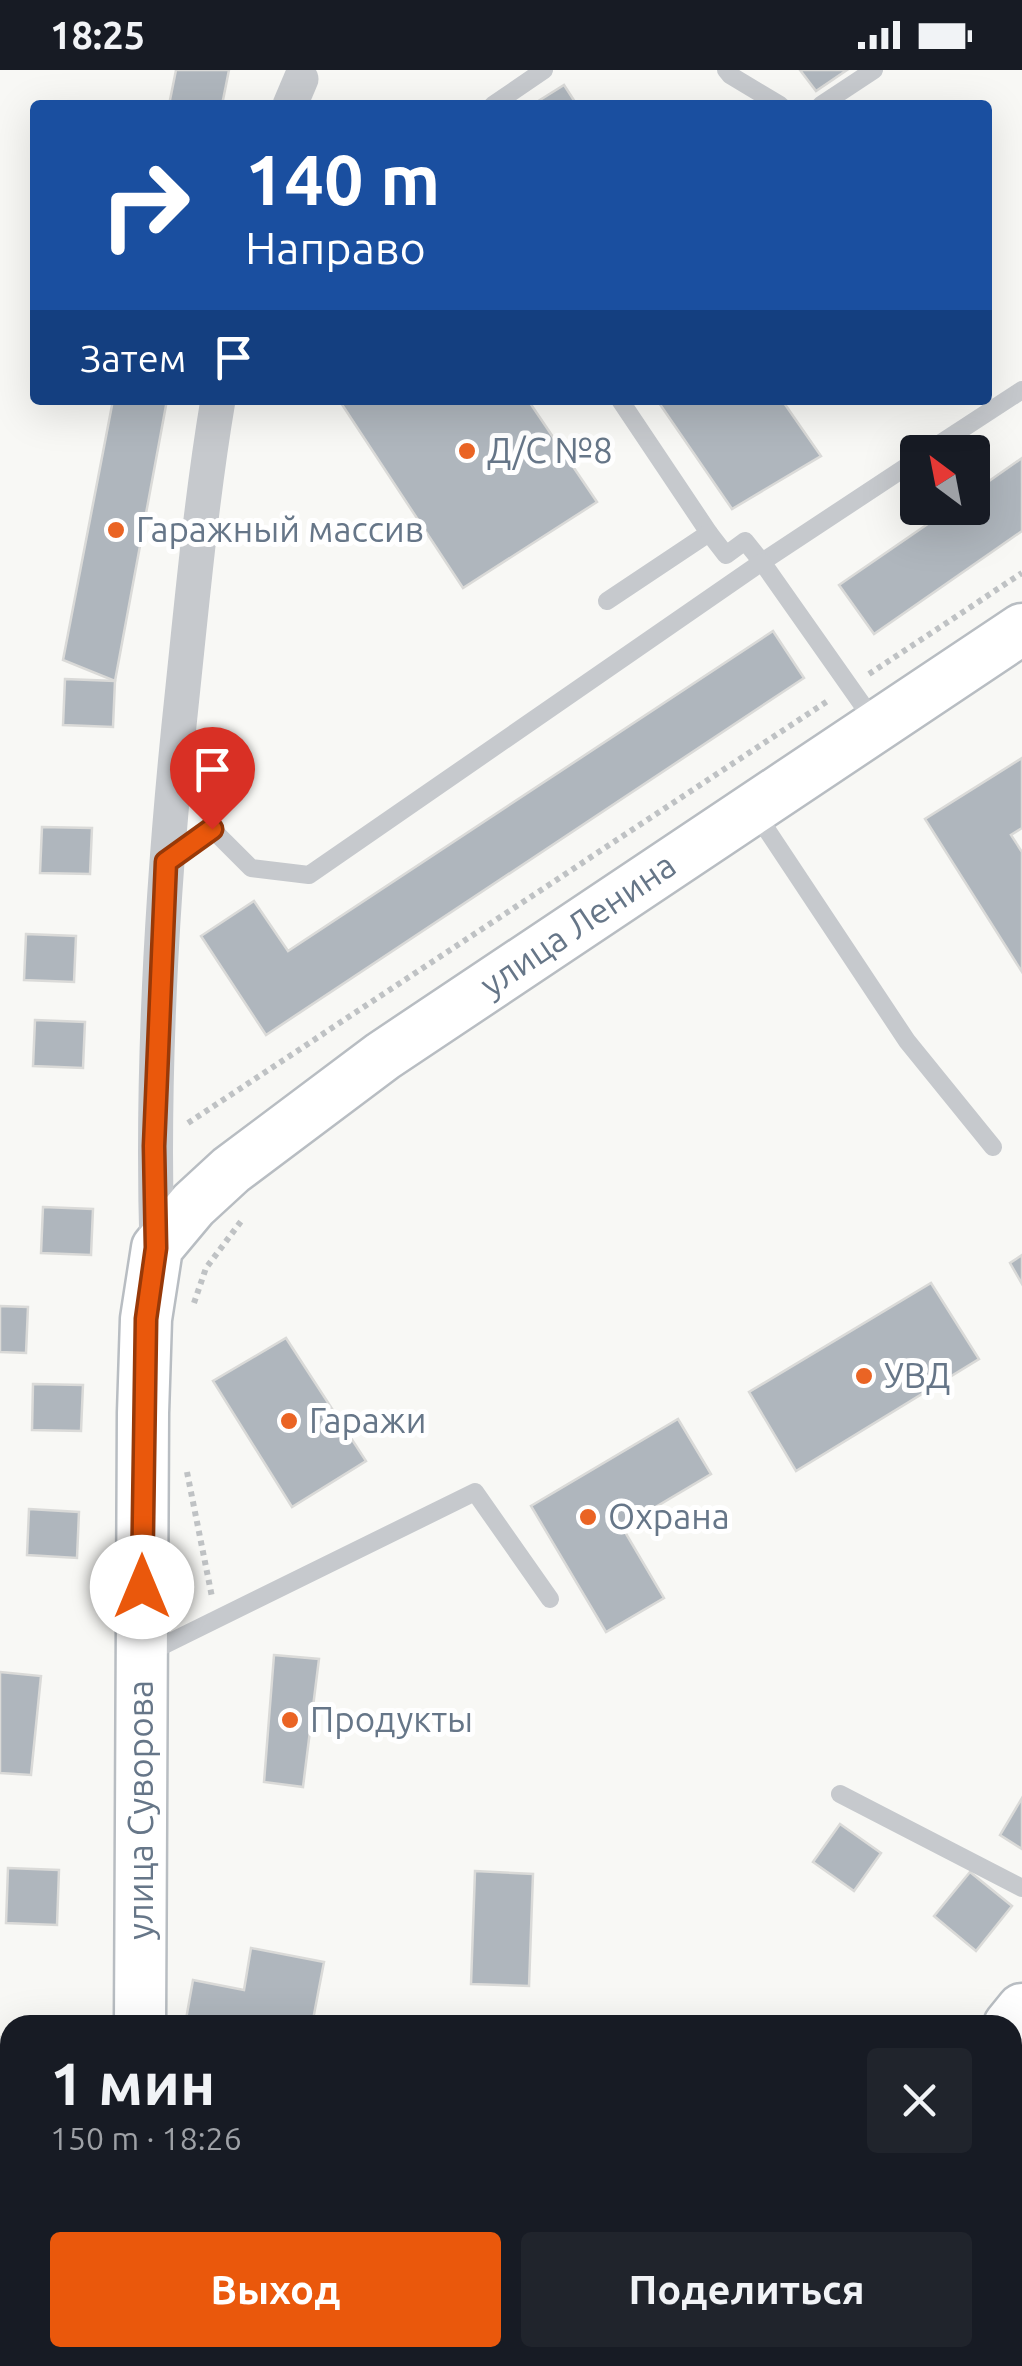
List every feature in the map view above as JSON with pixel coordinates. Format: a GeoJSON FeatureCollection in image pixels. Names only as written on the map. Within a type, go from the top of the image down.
{"type":"FeatureCollection","features":[{"type":"Feature","properties":{"kind":"street","name":"улица Суворова"},"geometry":{"type":"LineString","coordinates":[[140,2015],[146,1319],[156,1248],[154,1146],[166,862],[203,491],[217,405]]}},
{"type":"Feature","properties":{"kind":"street","name":"улица Ленина"},"geometry":{"type":"LineString","coordinates":[[156,1248],[231,1170],[368,1067],[752,807],[863,706],[1022,629]]}},
{"type":"Feature","properties":{"kind":"lane"},"geometry":{"type":"LineString","coordinates":[[500,100],[544,70]]}},
{"type":"Feature","properties":{"kind":"lane"},"geometry":{"type":"LineString","coordinates":[[726,70],[772,100]]}},
{"type":"Feature","properties":{"kind":"lane"},"geometry":{"type":"LineString","coordinates":[[829,100],[874,70]]}},
{"type":"Feature","properties":{"kind":"lane"},"geometry":{"type":"LineString","coordinates":[[953,435],[1022,390]]}},
{"type":"Feature","properties":{"kind":"lane"},"geometry":{"type":"LineString","coordinates":[[623,405],[726,554],[745,540],[863,706]]}},
{"type":"Feature","properties":{"kind":"lane"},"geometry":{"type":"LineString","coordinates":[[166,862],[212,829],[251,868],[309,875],[900,471]]}},
{"type":"Feature","properties":{"kind":"lane"},"geometry":{"type":"LineString","coordinates":[[607,601],[710,532]]}},
{"type":"Feature","properties":{"kind":"lane"},"geometry":{"type":"LineString","coordinates":[[752,807],[907,1040],[993,1147]]}},
{"type":"Feature","properties":{"kind":"lane"},"geometry":{"type":"LineString","coordinates":[[141,1656],[476,1492],[550,1599]]}},
{"type":"Feature","properties":{"kind":"lane"},"geometry":{"type":"LineString","coordinates":[[840,1794],[1022,1888]]}},
{"type":"Feature","properties":{"kind":"path"},"geometry":{"type":"LineString","coordinates":[[154,1146],[863,706],[1022,572]]}},
{"type":"Feature","properties":{"kind":"path"},"geometry":{"type":"LineString","coordinates":[[188,1319],[206,1268],[250,1211]]}},
{"type":"Feature","properties":{"kind":"path"},"geometry":{"type":"LineString","coordinates":[[184,1455],[216,1618]]}},
{"type":"Feature","properties":{"kind":"building"},"geometry":{"type":"Polygon","coordinates":[[[176,70],[229,70],[223,100],[170,100],[176,70]]]}},
{"type":"Feature","properties":{"kind":"building"},"geometry":{"type":"Polygon","coordinates":[[[800,70],[847,70],[816,91],[800,70]]]}},
{"type":"Feature","properties":{"kind":"building"},"geometry":{"type":"Polygon","coordinates":[[[564,85],[574,100],[540,100],[564,85]]]}},
{"type":"Feature","properties":{"kind":"building","name":"Гаражный массив"},"geometry":{"type":"Polygon","coordinates":[[[112,405],[166,405],[115,681],[63,660],[112,405]]]}},
{"type":"Feature","properties":{"kind":"building","name":"Д/С №8"},"geometry":{"type":"Polygon","coordinates":[[[342,405],[531,405],[597,502],[463,588],[342,405]]]}},
{"type":"Feature","properties":{"kind":"building"},"geometry":{"type":"Polygon","coordinates":[[[660,405],[785,405],[821,456],[732,509],[660,405]]]}},
{"type":"Feature","properties":{"kind":"building"},"geometry":{"type":"Polygon","coordinates":[[[1022,458],[1022,531],[874,634],[839,585],[926,525],[990,525],[990,480],[1022,458]]]}},
{"type":"Feature","properties":{"kind":"building"},"geometry":{"type":"Polygon","coordinates":[[[773,631],[804,678],[266,1035],[201,936],[254,901],[288,951],[773,631]]]}},
{"type":"Feature","properties":{"kind":"building"},"geometry":{"type":"Polygon","coordinates":[[[65,679],[115,681],[113,727],[63,725],[65,679]]]}},
{"type":"Feature","properties":{"kind":"building"},"geometry":{"type":"Polygon","coordinates":[[[1022,758],[1022,828],[1011,835],[1022,852],[1022,972],[925,819],[1022,758]]]}},
{"type":"Feature","properties":{"kind":"building"},"geometry":{"type":"Polygon","coordinates":[[[42,827],[92,828],[90,874],[40,873],[42,827]]]}},
{"type":"Feature","properties":{"kind":"building"},"geometry":{"type":"Polygon","coordinates":[[[26,934],[76,936],[74,982],[24,980],[26,934]]]}},
{"type":"Feature","properties":{"kind":"building"},"geometry":{"type":"Polygon","coordinates":[[[35,1020],[85,1022],[83,1068],[33,1066],[35,1020]]]}},
{"type":"Feature","properties":{"kind":"building"},"geometry":{"type":"Polygon","coordinates":[[[43,1207],[93,1209],[91,1255],[41,1253],[43,1207]]]}},
{"type":"Feature","properties":{"kind":"building"},"geometry":{"type":"Polygon","coordinates":[[[1022,1255],[1022,1284],[1010,1263],[1022,1255]]]}},
{"type":"Feature","properties":{"kind":"building","name":"УВД"},"geometry":{"type":"Polygon","coordinates":[[[931,1283],[979,1359],[796,1471],[749,1392],[931,1283]]]}},
{"type":"Feature","properties":{"kind":"building"},"geometry":{"type":"Polygon","coordinates":[[[0,1306],[28,1307],[26,1353],[0,1352],[0,1306]]]}},
{"type":"Feature","properties":{"kind":"building","name":"Гаражи"},"geometry":{"type":"Polygon","coordinates":[[[286,1338],[366,1461],[292,1507],[213,1381],[286,1338]]]}},
{"type":"Feature","properties":{"kind":"building"},"geometry":{"type":"Polygon","coordinates":[[[33,1384],[83,1385],[81,1431],[32,1430],[33,1384]]]}},
{"type":"Feature","properties":{"kind":"building","name":"Охрана"},"geometry":{"type":"Polygon","coordinates":[[[678,1419],[711,1474],[622,1527],[664,1598],[606,1632],[531,1506],[678,1419]]]}},
{"type":"Feature","properties":{"kind":"building"},"geometry":{"type":"Polygon","coordinates":[[[29,1509],[79,1512],[77,1558],[27,1555],[29,1509]]]}},
{"type":"Feature","properties":{"kind":"building","name":"Продукты"},"geometry":{"type":"Polygon","coordinates":[[[274,1655],[319,1659],[303,1787],[264,1782],[274,1655]]]}},
{"type":"Feature","properties":{"kind":"building"},"geometry":{"type":"Polygon","coordinates":[[[0,1672],[41,1676],[31,1775],[0,1773],[0,1672]]]}},
{"type":"Feature","properties":{"kind":"building"},"geometry":{"type":"Polygon","coordinates":[[[1022,1798],[1022,1849],[1000,1835],[1022,1798]]]}},
{"type":"Feature","properties":{"kind":"building"},"geometry":{"type":"Polygon","coordinates":[[[840,1824],[881,1853],[854,1891],[813,1862],[840,1824]]]}},
{"type":"Feature","properties":{"kind":"building"},"geometry":{"type":"Polygon","coordinates":[[[8,1868],[59,1870],[57,1925],[6,1923],[8,1868]]]}},
{"type":"Feature","properties":{"kind":"building"},"geometry":{"type":"Polygon","coordinates":[[[475,1871],[533,1874],[529,1986],[471,1984],[475,1871]]]}},
{"type":"Feature","properties":{"kind":"building"},"geometry":{"type":"Polygon","coordinates":[[[970,1872],[1012,1906],[976,1951],[934,1916],[970,1872]]]}},
{"type":"Feature","properties":{"kind":"building"},"geometry":{"type":"Polygon","coordinates":[[[251,1948],[324,1962],[314,2015],[187,2015],[193,1980],[244,1990],[251,1948]]]}},
{"type":"Feature","properties":{"kind":"place","name":"Д/С №8"},"geometry":{"type":"Point","coordinates":[467,451]}},
{"type":"Feature","properties":{"kind":"place","name":"Гаражный массив"},"geometry":{"type":"Point","coordinates":[116,530]}},
{"type":"Feature","properties":{"kind":"place","name":"УВД"},"geometry":{"type":"Point","coordinates":[864,1376]}},
{"type":"Feature","properties":{"kind":"place","name":"Гаражи"},"geometry":{"type":"Point","coordinates":[289,1421]}},
{"type":"Feature","properties":{"kind":"place","name":"Охрана"},"geometry":{"type":"Point","coordinates":[588,1517]}},
{"type":"Feature","properties":{"kind":"place","name":"Продукты"},"geometry":{"type":"Point","coordinates":[290,1720]}},
{"type":"Feature","properties":{"kind":"route"},"geometry":{"type":"LineString","coordinates":[[142,1587],[146,1319],[156,1248],[154,1146],[166,862],[212,829]]}}]}
